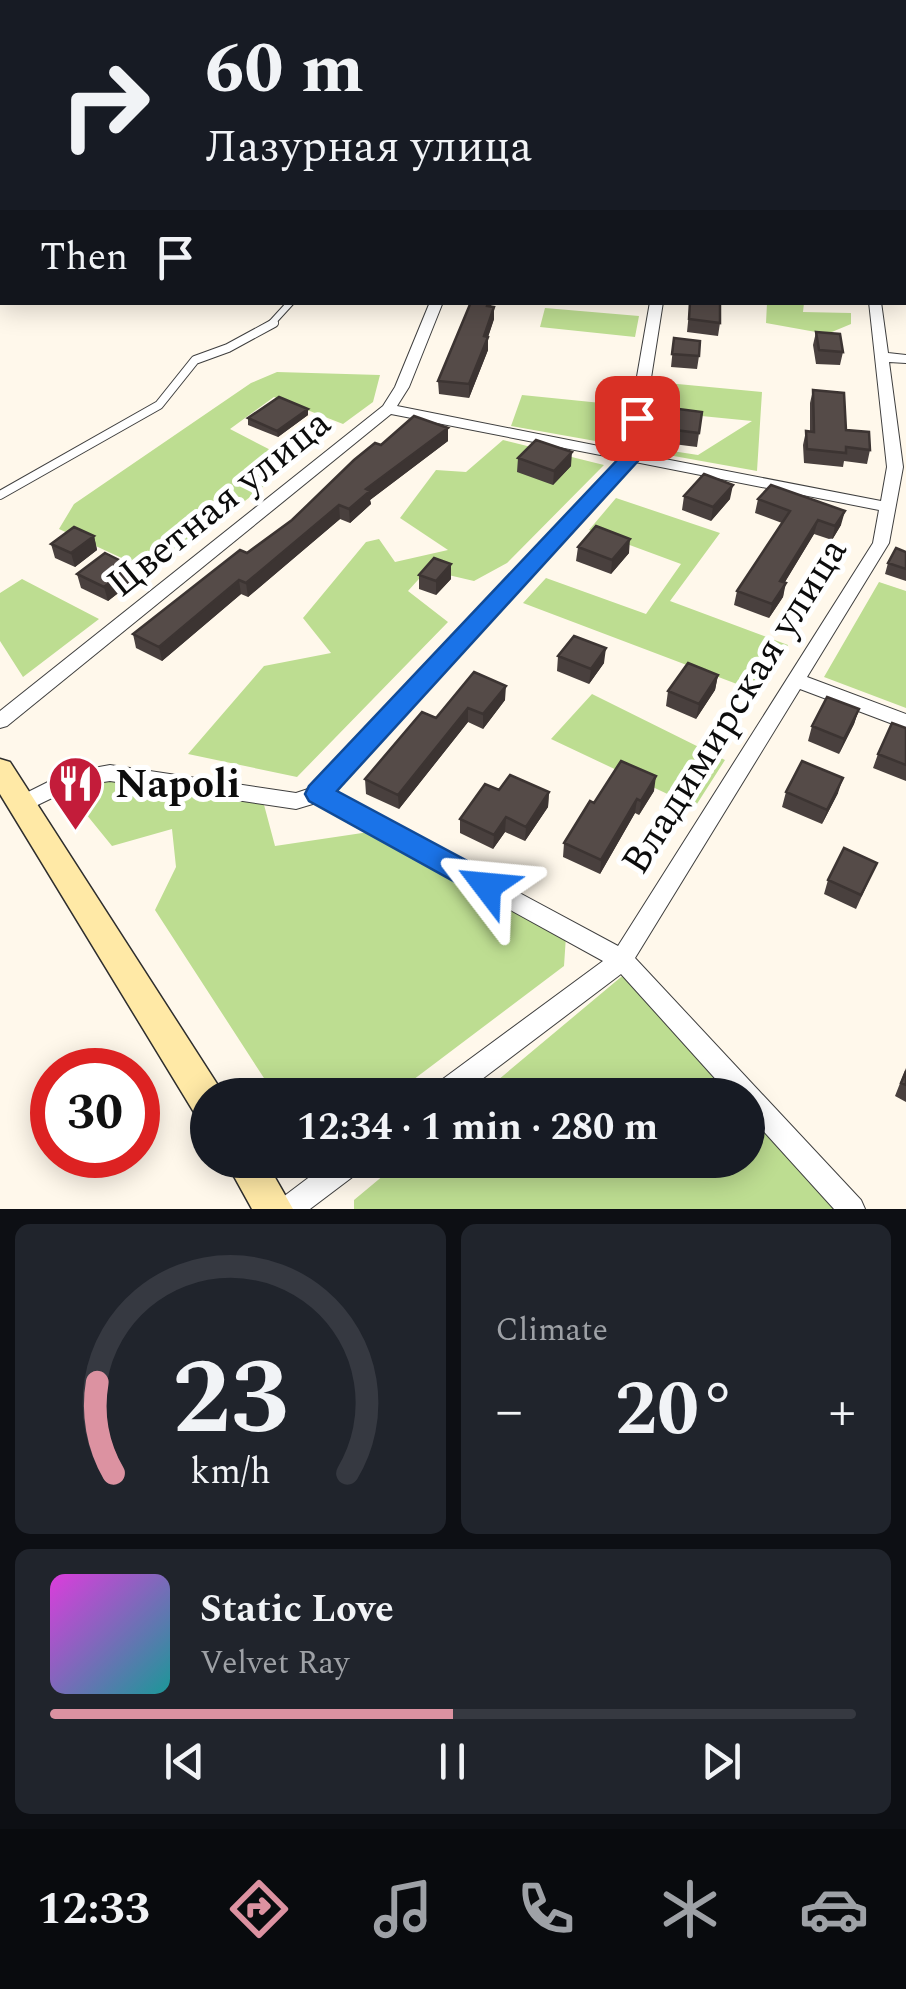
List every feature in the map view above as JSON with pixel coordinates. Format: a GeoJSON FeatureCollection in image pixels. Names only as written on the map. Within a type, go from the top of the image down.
{"type":"FeatureCollection","features":[{"type":"Feature","properties":{"kind":"street","name":"Цветная улица"},"geometry":{"type":"LineString","coordinates":[[0,721],[388,409],[402,388],[435,305]]}},
{"type":"Feature","properties":{"kind":"street"},"geometry":{"type":"LineString","coordinates":[[23,804],[73,779],[110,772],[296,801],[318,794],[631,457],[656,305]]}},
{"type":"Feature","properties":{"kind":"street","name":"Владимирская улица"},"geometry":{"type":"LineString","coordinates":[[622,960],[881,543],[895,467],[885,410],[875,305]]}},
{"type":"Feature","properties":{"kind":"street"},"geometry":{"type":"LineString","coordinates":[[883,356],[906,359]]}},
{"type":"Feature","properties":{"kind":"street"},"geometry":{"type":"LineString","coordinates":[[388,409],[889,507]]}},
{"type":"Feature","properties":{"kind":"street"},"geometry":{"type":"LineString","coordinates":[[798,680],[906,722]]}},
{"type":"Feature","properties":{"kind":"street"},"geometry":{"type":"LineString","coordinates":[[0,770],[193,1078]]}},
{"type":"Feature","properties":{"kind":"street"},"geometry":{"type":"LineString","coordinates":[[318,794],[622,960],[731,1078]]}},
{"type":"Feature","properties":{"kind":"street"},"geometry":{"type":"LineString","coordinates":[[464,1078],[622,960]]}},
{"type":"Feature","properties":{"kind":"street"},"geometry":{"type":"LineString","coordinates":[[765,1115],[852,1209]]}},
{"type":"Feature","properties":{"kind":"street"},"geometry":{"type":"LineString","coordinates":[[255,1178],[274,1209]]}},
{"type":"Feature","properties":{"kind":"street"},"geometry":{"type":"LineString","coordinates":[[288,1209],[330,1178]]}},
{"type":"Feature","properties":{"kind":"lane"},"geometry":{"type":"LineString","coordinates":[[0,495],[159,405],[195,360],[277,322],[289,305]]}},
{"type":"Feature","properties":{"kind":"green space"},"geometry":{"type":"Polygon","coordinates":[[[767,305],[804,305],[803,312],[851,313],[851,324],[827,334],[766,323],[767,305]]]}},
{"type":"Feature","properties":{"kind":"green space"},"geometry":{"type":"Polygon","coordinates":[[[545,308],[639,316],[635,337],[540,327],[545,308]]]}},
{"type":"Feature","properties":{"kind":"green space"},"geometry":{"type":"Polygon","coordinates":[[[277,372],[380,375],[373,402],[343,424],[274,397],[230,429],[294,462],[154,573],[59,529],[74,504],[251,383],[277,372]]]}},
{"type":"Feature","properties":{"kind":"green space"},"geometry":{"type":"Polygon","coordinates":[[[667,383],[762,392],[757,471],[657,453],[659,449],[698,455],[752,421],[661,412],[667,383]]]}},
{"type":"Feature","properties":{"kind":"green space"},"geometry":{"type":"Polygon","coordinates":[[[522,395],[631,406],[618,445],[511,426],[522,395]]]}},
{"type":"Feature","properties":{"kind":"green space"},"geometry":{"type":"Polygon","coordinates":[[[503,440],[604,465],[507,563],[474,581],[427,570],[408,591],[448,622],[297,777],[188,754],[264,666],[331,653],[303,618],[366,542],[379,539],[395,562],[448,550],[400,518],[436,470],[466,472],[503,440]]]}},
{"type":"Feature","properties":{"kind":"green space"},"geometry":{"type":"Polygon","coordinates":[[[616,498],[720,533],[670,601],[788,645],[758,692],[523,603],[546,578],[646,614],[681,564],[589,530],[616,498]]]}},
{"type":"Feature","properties":{"kind":"green space"},"geometry":{"type":"Polygon","coordinates":[[[22,579],[99,619],[23,677],[0,641],[0,593],[22,579]]]}},
{"type":"Feature","properties":{"kind":"green space"},"geometry":{"type":"Polygon","coordinates":[[[879,582],[906,591],[906,708],[824,677],[879,582]]]}},
{"type":"Feature","properties":{"kind":"green space"},"geometry":{"type":"Polygon","coordinates":[[[592,694],[725,760],[695,807],[551,739],[592,694]]]}},
{"type":"Feature","properties":{"kind":"green space"},"geometry":{"type":"Polygon","coordinates":[[[114,774],[263,801],[275,846],[369,832],[566,936],[564,966],[416,1078],[264,1078],[155,910],[176,867],[172,829],[112,846],[64,787],[114,774]]]}},
{"type":"Feature","properties":{"kind":"green space"},"geometry":{"type":"Polygon","coordinates":[[[627,972],[721,1078],[500,1078],[627,972]]]}},
{"type":"Feature","properties":{"kind":"green space"},"geometry":{"type":"Polygon","coordinates":[[[765,1127],[837,1209],[354,1209],[354,1200],[380,1178],[765,1178],[765,1127]]]}},
{"type":"Feature","properties":{"kind":"building"},"geometry":{"type":"Polygon","coordinates":[[[470,305],[494,307],[484,336],[488,337],[469,384],[438,381],[470,305]]]}},
{"type":"Feature","properties":{"kind":"building"},"geometry":{"type":"Polygon","coordinates":[[[690,305],[720,305],[720,323],[689,319],[690,305]]]}},
{"type":"Feature","properties":{"kind":"building"},"geometry":{"type":"Polygon","coordinates":[[[816,332],[840,334],[843,352],[819,350],[816,332]]]}},
{"type":"Feature","properties":{"kind":"building"},"geometry":{"type":"Polygon","coordinates":[[[674,338],[700,341],[699,356],[672,354],[674,338]]]}},
{"type":"Feature","properties":{"kind":"building"},"geometry":{"type":"Polygon","coordinates":[[[813,390],[844,393],[846,430],[869,432],[870,450],[846,447],[846,453],[807,449],[806,431],[814,432],[813,390]]]}},
{"type":"Feature","properties":{"kind":"building"},"geometry":{"type":"Polygon","coordinates":[[[279,397],[308,409],[277,431],[248,418],[279,397]]]}},
{"type":"Feature","properties":{"kind":"building"},"geometry":{"type":"Polygon","coordinates":[[[671,408],[702,412],[699,433],[667,429],[671,408]]]}},
{"type":"Feature","properties":{"kind":"building"},"geometry":{"type":"Polygon","coordinates":[[[414,416],[448,428],[366,489],[370,491],[349,509],[339,505],[246,583],[239,580],[159,647],[133,634],[240,550],[247,553],[292,520],[354,460],[375,443],[381,445],[414,416]]]}},
{"type":"Feature","properties":{"kind":"building"},"geometry":{"type":"Polygon","coordinates":[[[536,440],[572,452],[554,471],[518,458],[536,440]]]}},
{"type":"Feature","properties":{"kind":"building"},"geometry":{"type":"Polygon","coordinates":[[[704,474],[733,485],[713,507],[684,496],[704,474]]]}},
{"type":"Feature","properties":{"kind":"building"},"geometry":{"type":"Polygon","coordinates":[[[771,485],[845,511],[835,526],[818,520],[780,581],[786,583],[772,604],[737,591],[790,511],[758,499],[771,485]]]}},
{"type":"Feature","properties":{"kind":"building"},"geometry":{"type":"Polygon","coordinates":[[[596,526],[630,539],[612,560],[578,547],[596,526]]]}},
{"type":"Feature","properties":{"kind":"building"},"geometry":{"type":"Polygon","coordinates":[[[74,527],[94,536],[71,553],[51,544],[74,527]]]}},
{"type":"Feature","properties":{"kind":"building"},"geometry":{"type":"Polygon","coordinates":[[[896,548],[906,552],[906,569],[888,563],[896,548]]]}},
{"type":"Feature","properties":{"kind":"building"},"geometry":{"type":"Polygon","coordinates":[[[105,553],[131,566],[104,587],[77,574],[105,553]]]}},
{"type":"Feature","properties":{"kind":"building"},"geometry":{"type":"Polygon","coordinates":[[[434,558],[451,564],[436,581],[419,575],[434,558]]]}},
{"type":"Feature","properties":{"kind":"building"},"geometry":{"type":"Polygon","coordinates":[[[574,636],[606,648],[591,669],[558,656],[574,636]]]}},
{"type":"Feature","properties":{"kind":"building"},"geometry":{"type":"Polygon","coordinates":[[[688,663],[718,675],[699,704],[668,691],[688,663]]]}},
{"type":"Feature","properties":{"kind":"building"},"geometry":{"type":"Polygon","coordinates":[[[474,672],[506,686],[483,714],[468,708],[398,795],[365,779],[422,712],[436,718],[474,672]]]}},
{"type":"Feature","properties":{"kind":"building"},"geometry":{"type":"Polygon","coordinates":[[[827,697],[859,709],[844,739],[812,726],[827,697]]]}},
{"type":"Feature","properties":{"kind":"building"},"geometry":{"type":"Polygon","coordinates":[[[892,723],[906,728],[906,765],[878,754],[892,723]]]}},
{"type":"Feature","properties":{"kind":"building"},"geometry":{"type":"Polygon","coordinates":[[[621,761],[656,776],[641,801],[637,799],[601,860],[564,843],[621,761]]]}},
{"type":"Feature","properties":{"kind":"building"},"geometry":{"type":"Polygon","coordinates":[[[802,761],[843,778],[827,810],[786,792],[802,761]]]}},
{"type":"Feature","properties":{"kind":"building"},"geometry":{"type":"Polygon","coordinates":[[[510,775],[549,792],[526,827],[506,817],[494,835],[460,819],[485,784],[499,790],[510,775]]]}},
{"type":"Feature","properties":{"kind":"building"},"geometry":{"type":"Polygon","coordinates":[[[844,848],[877,863],[861,895],[828,880],[844,848]]]}},
{"type":"Feature","properties":{"kind":"place","name":"Napoli"},"geometry":{"type":"Point","coordinates":[76,832]}},
{"type":"Feature","properties":{"kind":"route"},"geometry":{"type":"LineString","coordinates":[[487,886],[318,794],[631,457],[637,418]]}}]}
